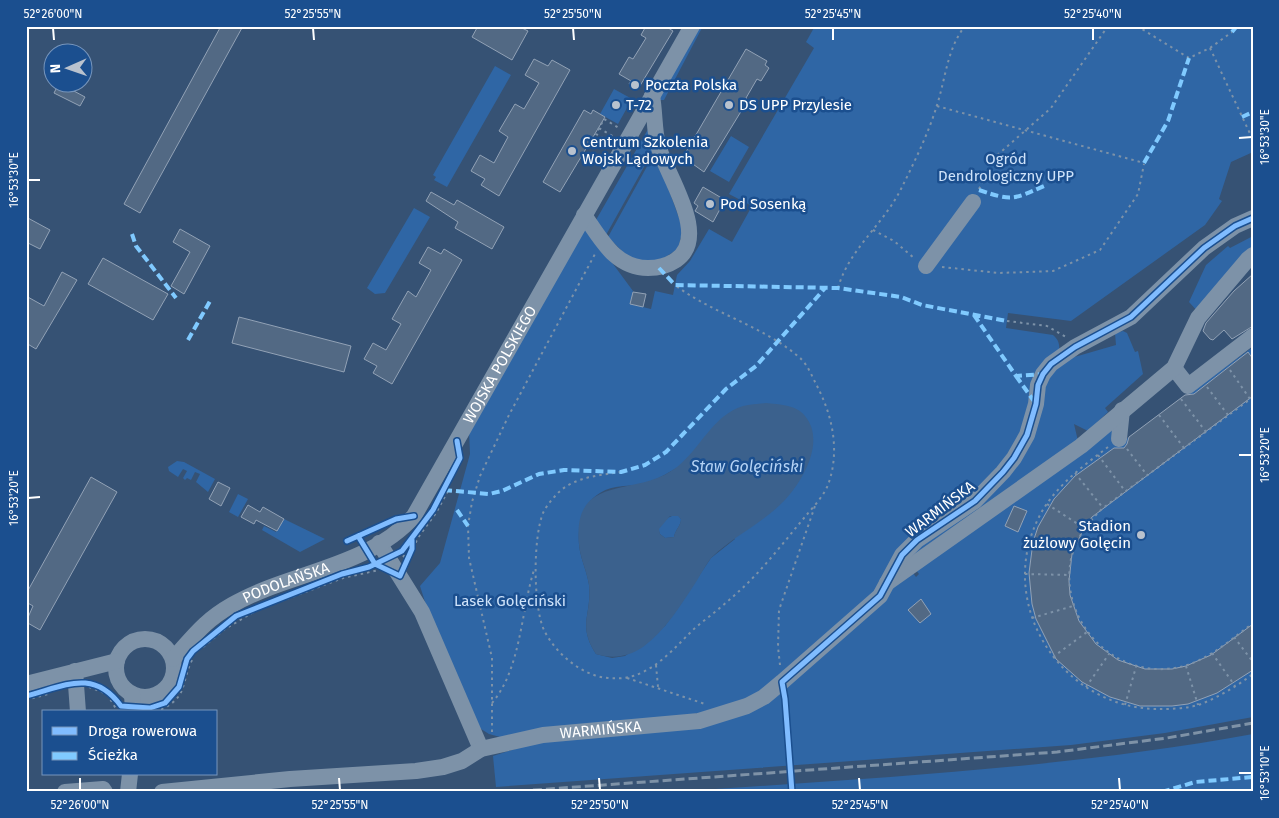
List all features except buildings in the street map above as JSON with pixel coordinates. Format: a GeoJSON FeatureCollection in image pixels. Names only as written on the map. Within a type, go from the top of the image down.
{"type":"FeatureCollection","features":[{"type":"Feature","properties":{"kind":"street","name":"WOJSKA POLSKIEGO"},"geometry":{"type":"LineString","coordinates":[[380,543],[404,526],[414,516],[692,26]]}},
{"type":"Feature","properties":{"kind":"street"},"geometry":{"type":"LineString","coordinates":[[584,215],[602,241],[623,263],[648,268],[669,265],[682,256],[688,246],[688,222],[658,145],[652,96]]}},
{"type":"Feature","properties":{"kind":"street"},"geometry":{"type":"LineString","coordinates":[[926,266],[973,202]]}},
{"type":"Feature","properties":{"kind":"street","name":"WARMIŃSKA"},"geometry":{"type":"LineString","coordinates":[[162,792],[290,779],[416,771],[443,767],[462,761],[487,748],[559,732],[699,721],[722,716],[747,706],[764,697],[880,596],[902,555],[917,540],[975,501],[1014,458],[1032,420],[1038,385],[1043,374],[1060,357],[1075,346],[1131,317],[1204,248],[1235,226],[1253,218]]}},
{"type":"Feature","properties":{"kind":"street"},"geometry":{"type":"LineString","coordinates":[[887,583],[1081,446],[1174,368],[1198,318],[1242,265],[1253,255]]}},
{"type":"Feature","properties":{"kind":"street"},"geometry":{"type":"LineString","coordinates":[[1174,368],[1188,386],[1253,336]]}},
{"type":"Feature","properties":{"kind":"street"},"geometry":{"type":"LineString","coordinates":[[1119,439],[1122,410]]}},
{"type":"Feature","properties":{"kind":"street"},"geometry":{"type":"LineString","coordinates":[[380,543],[381,564],[400,576],[422,612],[487,748]]}},
{"type":"Feature","properties":{"kind":"street","name":"PODOLAŃSKA"},"geometry":{"type":"LineString","coordinates":[[161,643],[197,630],[234,604],[360,553],[380,543]]}},
{"type":"Feature","properties":{"kind":"street","name":"PODOLAŃSKA"},"geometry":{"type":"LineString","coordinates":[[173,659],[197,630]]}},
{"type":"Feature","properties":{"kind":"street"},"geometry":{"type":"LineString","coordinates":[[138,639],[154,640],[161,643],[173,659],[174,667],[170,683],[146,708],[125,689],[118,678],[117,660],[124,647],[138,639]]}},
{"type":"Feature","properties":{"kind":"street"},"geometry":{"type":"LineString","coordinates":[[78,675],[100,663],[117,660]]}},
{"type":"Feature","properties":{"kind":"street"},"geometry":{"type":"LineString","coordinates":[[78,675],[78,710]]}},
{"type":"Feature","properties":{"kind":"street"},"geometry":{"type":"LineString","coordinates":[[26,684],[78,675],[118,678]]}},
{"type":"Feature","properties":{"kind":"street"},"geometry":{"type":"LineString","coordinates":[[75,785],[104,789],[105,792]]}},
{"type":"Feature","properties":{"kind":"path"},"geometry":{"type":"LineString","coordinates":[[838,288],[842,272],[900,192],[937,106],[948,58],[965,26]]}},
{"type":"Feature","properties":{"kind":"path"},"geometry":{"type":"LineString","coordinates":[[973,202],[994,158],[1028,130],[1050,108],[1070,83],[1108,26]]}},
{"type":"Feature","properties":{"kind":"path"},"geometry":{"type":"LineString","coordinates":[[1137,26],[1190,58],[1210,48],[1232,32]]}},
{"type":"Feature","properties":{"kind":"path"},"geometry":{"type":"LineString","coordinates":[[1210,48],[1253,140]]}},
{"type":"Feature","properties":{"kind":"path"},"geometry":{"type":"LineString","coordinates":[[873,230],[894,241],[926,266],[999,273],[1053,271],[1100,250],[1138,194],[1144,164],[937,106]]}},
{"type":"Feature","properties":{"kind":"path"},"geometry":{"type":"LineString","coordinates":[[612,143],[596,134],[599,128],[604,119],[620,128]]}},
{"type":"Feature","properties":{"kind":"path"},"geometry":{"type":"LineString","coordinates":[[599,128],[615,137]]}},
{"type":"Feature","properties":{"kind":"path"},"geometry":{"type":"LineString","coordinates":[[487,748],[492,702],[492,658],[469,558],[469,516],[474,493],[480,476],[532,369],[602,241]]}},
{"type":"Feature","properties":{"kind":"path"},"geometry":{"type":"LineString","coordinates":[[627,678],[656,664],[738,593],[815,504],[829,484],[834,459],[834,435],[817,385],[802,359],[778,342],[693,299],[675,285]]}},
{"type":"Feature","properties":{"kind":"path"},"geometry":{"type":"LineString","coordinates":[[1007,321],[1047,326],[1064,334],[1075,346]]}},
{"type":"Feature","properties":{"kind":"path"},"geometry":{"type":"LineString","coordinates":[[1226,365],[1252,398],[1103,508],[1084,528],[1074,551],[1070,575],[1074,606],[1087,632],[1109,654],[1136,666],[1162,669],[1186,666],[1212,653],[1253,623]]}},
{"type":"Feature","properties":{"kind":"path"},"geometry":{"type":"LineString","coordinates":[[1203,382],[1228,415]]}},
{"type":"Feature","properties":{"kind":"path"},"geometry":{"type":"LineString","coordinates":[[1181,398],[1206,432]]}},
{"type":"Feature","properties":{"kind":"path"},"geometry":{"type":"LineString","coordinates":[[1158,415],[1184,448]]}},
{"type":"Feature","properties":{"kind":"path"},"geometry":{"type":"LineString","coordinates":[[1147,475],[1119,439],[1075,473],[1054,494],[1047,504],[1039,517],[1027,547],[1025,574],[1026,597],[1040,638],[1053,657],[1086,687],[1108,700],[1139,709],[1167,709],[1198,705],[1235,686],[1253,674]]}},
{"type":"Feature","properties":{"kind":"path"},"geometry":{"type":"LineString","coordinates":[[1098,455],[1126,491]]}},
{"type":"Feature","properties":{"kind":"path"},"geometry":{"type":"LineString","coordinates":[[492,702],[502,689],[511,662],[535,567],[540,521],[550,501],[560,490],[571,484],[593,476],[621,472]]}},
{"type":"Feature","properties":{"kind":"path"},"geometry":{"type":"LineString","coordinates":[[1075,473],[1103,508]]}},
{"type":"Feature","properties":{"kind":"path"},"geometry":{"type":"LineString","coordinates":[[203,648],[225,629],[257,610],[381,564],[402,551],[433,510],[448,482]]}},
{"type":"Feature","properties":{"kind":"path"},"geometry":{"type":"LineString","coordinates":[[414,549],[416,539],[436,514],[449,491],[459,492]]}},
{"type":"Feature","properties":{"kind":"path"},"geometry":{"type":"LineString","coordinates":[[782,682],[778,647],[779,610],[815,504]]}},
{"type":"Feature","properties":{"kind":"path"},"geometry":{"type":"LineString","coordinates":[[1047,504],[1084,528]]}},
{"type":"Feature","properties":{"kind":"path"},"geometry":{"type":"LineString","coordinates":[[146,708],[158,707],[171,698],[182,680],[192,654],[227,622],[246,611],[342,574],[381,564],[400,576],[412,550],[412,538]]}},
{"type":"Feature","properties":{"kind":"path"},"geometry":{"type":"LineString","coordinates":[[535,567],[540,619],[547,637],[566,658],[589,673],[599,677],[627,678],[702,703],[722,716]]}},
{"type":"Feature","properties":{"kind":"path"},"geometry":{"type":"LineString","coordinates":[[1025,574],[1070,575]]}},
{"type":"Feature","properties":{"kind":"path"},"geometry":{"type":"LineString","coordinates":[[1032,618],[1074,606]]}},
{"type":"Feature","properties":{"kind":"path"},"geometry":{"type":"LineString","coordinates":[[1053,657],[1087,632]]}},
{"type":"Feature","properties":{"kind":"path"},"geometry":{"type":"LineString","coordinates":[[1234,637],[1253,662]]}},
{"type":"Feature","properties":{"kind":"path"},"geometry":{"type":"LineString","coordinates":[[1212,653],[1235,686]]}},
{"type":"Feature","properties":{"kind":"path"},"geometry":{"type":"LineString","coordinates":[[146,708],[170,705],[178,697],[186,682],[192,654]]}},
{"type":"Feature","properties":{"kind":"path"},"geometry":{"type":"LineString","coordinates":[[1086,687],[1109,654]]}},
{"type":"Feature","properties":{"kind":"path"},"geometry":{"type":"LineString","coordinates":[[656,664],[658,688]]}},
{"type":"Feature","properties":{"kind":"path"},"geometry":{"type":"LineString","coordinates":[[1126,705],[1136,666]]}},
{"type":"Feature","properties":{"kind":"path"},"geometry":{"type":"LineString","coordinates":[[1186,666],[1198,705]]}},
{"type":"Feature","properties":{"kind":"path"},"geometry":{"type":"LineString","coordinates":[[78,675],[91,683],[103,687],[114,696],[121,710]]}},
{"type":"Feature","properties":{"kind":"path"},"geometry":{"type":"LineString","coordinates":[[26,696],[51,688]]}},
{"type":"Feature","properties":{"kind":"green space"},"geometry":{"type":"Polygon","coordinates":[[[698,26],[703,26],[664,100],[660,100],[659,96],[698,26]]]}},
{"type":"Feature","properties":{"kind":"green space"},"geometry":{"type":"Polygon","coordinates":[[[815,26],[1253,26],[1253,152],[1231,162],[1219,199],[1222,201],[1205,225],[1071,321],[1008,313],[1006,328],[1053,335],[1059,343],[1059,353],[1029,419],[992,479],[926,529],[882,588],[761,694],[726,710],[500,737],[489,734],[478,727],[427,608],[420,586],[440,563],[470,454],[469,430],[585,226],[633,291],[630,304],[651,309],[655,291],[673,295],[677,275],[690,261],[709,229],[732,242],[752,206],[729,194],[814,48],[806,42],[815,26]],[[677,468],[650,482],[616,487],[598,494],[591,500],[582,516],[579,534],[580,549],[589,585],[586,620],[587,635],[596,654],[612,658],[625,656],[665,626],[711,558],[735,539],[677,468]]]}},
{"type":"Feature","properties":{"kind":"green space"},"geometry":{"type":"Polygon","coordinates":[[[495,66],[511,75],[447,187],[434,180],[436,177],[433,175],[495,66]]]}},
{"type":"Feature","properties":{"kind":"green space"},"geometry":{"type":"Polygon","coordinates":[[[614,89],[632,99],[618,124],[600,114],[614,89]]]}},
{"type":"Feature","properties":{"kind":"green space"},"geometry":{"type":"Polygon","coordinates":[[[651,124],[654,149],[606,235],[596,220],[651,124]]]}},
{"type":"Feature","properties":{"kind":"green space"},"geometry":{"type":"Polygon","coordinates":[[[731,136],[749,147],[729,182],[710,171],[731,136]]]}},
{"type":"Feature","properties":{"kind":"green space"},"geometry":{"type":"Polygon","coordinates":[[[655,152],[683,229],[678,249],[659,261],[632,261],[608,237],[655,152]]]}},
{"type":"Feature","properties":{"kind":"green space"},"geometry":{"type":"Polygon","coordinates":[[[414,208],[430,217],[385,293],[375,294],[367,288],[414,208]]]}},
{"type":"Feature","properties":{"kind":"green space"},"geometry":{"type":"Polygon","coordinates":[[[1253,236],[1253,250],[1199,313],[1189,302],[1206,265],[1228,246],[1230,248],[1253,236]]]}},
{"type":"Feature","properties":{"kind":"green space"},"geometry":{"type":"Polygon","coordinates":[[[1123,331],[1127,333],[1135,352],[1138,351],[1143,374],[1105,408],[1108,412],[1088,431],[1074,424],[1078,441],[896,571],[901,562],[998,483],[1043,384],[1064,360],[1116,345],[1115,333],[1123,331]]]}},
{"type":"Feature","properties":{"kind":"green space"},"geometry":{"type":"Polygon","coordinates":[[[1253,347],[1253,717],[1165,733],[1071,745],[496,787],[493,756],[543,740],[728,718],[888,591],[913,573],[916,577],[919,574],[916,570],[1112,430],[1121,443],[1253,347]]]}},
{"type":"Feature","properties":{"kind":"green space"},"geometry":{"type":"Polygon","coordinates":[[[177,461],[184,462],[215,479],[208,492],[196,482],[200,474],[195,472],[191,480],[187,478],[185,480],[183,478],[187,471],[183,469],[178,477],[169,471],[168,467],[177,461]]]}},
{"type":"Feature","properties":{"kind":"green space"},"geometry":{"type":"Polygon","coordinates":[[[238,494],[248,499],[238,517],[229,512],[238,494]]]}},
{"type":"Feature","properties":{"kind":"green space"},"geometry":{"type":"Polygon","coordinates":[[[678,515],[681,521],[674,537],[665,538],[658,529],[666,519],[678,515]]]}},
{"type":"Feature","properties":{"kind":"green space"},"geometry":{"type":"Polygon","coordinates":[[[284,519],[325,539],[300,552],[262,530],[264,526],[276,532],[284,519]]]}},
{"type":"Feature","properties":{"kind":"green space"},"geometry":{"type":"Polygon","coordinates":[[[1253,734],[1253,792],[674,792],[892,777],[1037,764],[1181,746],[1253,734]]]}},
{"type":"Feature","properties":{"kind":"water","name":"Staw Golęciński"},"geometry":{"type":"Polygon","coordinates":[[[766,403],[797,409],[802,412],[811,426],[813,449],[805,472],[798,483],[776,509],[712,557],[672,617],[651,641],[626,655],[614,657],[596,654],[587,635],[586,620],[589,585],[579,544],[580,521],[586,506],[596,496],[610,490],[661,477],[685,460],[715,425],[732,410],[752,404],[766,403]],[[670,516],[659,529],[660,534],[665,538],[674,537],[681,519],[678,516],[670,516]]]}},
{"type":"Feature","properties":{"kind":"railway"},"geometry":{"type":"LineString","coordinates":[[507,792],[1057,752],[1167,738],[1253,723]]}},
{"type":"Feature","properties":{"kind":"marked path"},"geometry":{"type":"LineString","coordinates":[[1232,32],[1237,26]]}},
{"type":"Feature","properties":{"kind":"marked path"},"geometry":{"type":"LineString","coordinates":[[1144,163],[1168,121],[1189,58]]}},
{"type":"Feature","properties":{"kind":"marked path"},"geometry":{"type":"LineString","coordinates":[[1242,117],[1253,112]]}},
{"type":"Feature","properties":{"kind":"marked path"},"geometry":{"type":"LineString","coordinates":[[979,190],[999,196],[1012,197],[1044,186]]}},
{"type":"Feature","properties":{"kind":"marked path"},"geometry":{"type":"LineString","coordinates":[[132,234],[136,246],[176,298]]}},
{"type":"Feature","properties":{"kind":"marked path"},"geometry":{"type":"LineString","coordinates":[[659,268],[675,285],[838,288],[901,297],[922,305],[1007,321]]}},
{"type":"Feature","properties":{"kind":"marked path"},"geometry":{"type":"LineString","coordinates":[[444,490],[489,494],[502,491],[539,474],[564,470],[621,472],[645,465],[666,452],[726,389],[756,366],[826,287]]}},
{"type":"Feature","properties":{"kind":"marked path"},"geometry":{"type":"LineString","coordinates":[[188,340],[210,301]]}},
{"type":"Feature","properties":{"kind":"marked path"},"geometry":{"type":"LineString","coordinates":[[974,315],[1016,376],[1043,374]]}},
{"type":"Feature","properties":{"kind":"marked path"},"geometry":{"type":"LineString","coordinates":[[1016,376],[1036,404]]}},
{"type":"Feature","properties":{"kind":"marked path"},"geometry":{"type":"LineString","coordinates":[[457,510],[468,526]]}},
{"type":"Feature","properties":{"kind":"marked path"},"geometry":{"type":"LineString","coordinates":[[1162,792],[1195,782],[1253,777]]}},
{"type":"Feature","properties":{"kind":"cycle path"},"geometry":{"type":"LineString","coordinates":[[792,792],[782,682],[880,596],[902,555],[917,540],[975,501],[1003,472],[1014,458],[1027,435],[1036,404],[1038,385],[1043,374],[1051,364],[1075,347],[1131,317],[1204,248],[1235,226],[1253,218]]}},
{"type":"Feature","properties":{"kind":"cycle path"},"geometry":{"type":"LineString","coordinates":[[26,696],[78,683],[100,687],[110,694],[121,706],[150,708],[165,703],[179,687],[187,659],[193,651],[236,616],[342,574],[369,567],[402,551],[433,510],[460,458],[457,441]]}},
{"type":"Feature","properties":{"kind":"cycle path"},"geometry":{"type":"LineString","coordinates":[[347,541],[396,519],[414,516]]}},
{"type":"Feature","properties":{"kind":"cycle path"},"geometry":{"type":"LineString","coordinates":[[358,536],[375,564],[400,576],[412,549],[412,540]]}},
{"type":"Feature","properties":{"kind":"place","name":"Poczta Polska"},"geometry":{"type":"Point","coordinates":[635,85]}},
{"type":"Feature","properties":{"kind":"place","name":"T-72"},"geometry":{"type":"Point","coordinates":[616,105]}},
{"type":"Feature","properties":{"kind":"place","name":"DS UPP Przylesie"},"geometry":{"type":"Point","coordinates":[729,105]}},
{"type":"Feature","properties":{"kind":"place","name":"Centrum Szkolenia Wojsk Lądowych"},"geometry":{"type":"Point","coordinates":[572,151]}},
{"type":"Feature","properties":{"kind":"place","name":"Pod Sosenką"},"geometry":{"type":"Point","coordinates":[710,204]}},
{"type":"Feature","properties":{"kind":"place","name":"Stadion żużlowy Golęcin"},"geometry":{"type":"Point","coordinates":[1141,535]}},
{"type":"Feature","properties":{"kind":"park label","name":"Ogród Dendrologiczny UPP"},"geometry":{"type":"Point","coordinates":[1006,168]}},
{"type":"Feature","properties":{"kind":"park label","name":"Lasek Golęciński"},"geometry":{"type":"Point","coordinates":[510,601]}}]}
